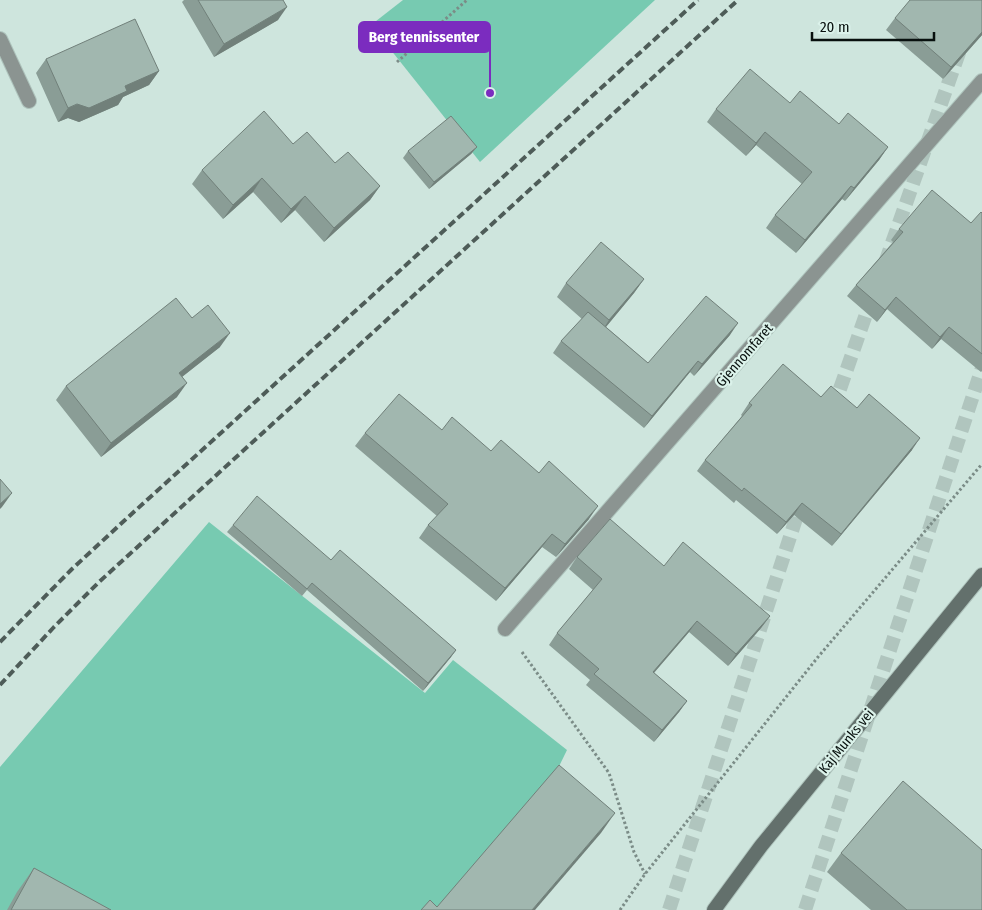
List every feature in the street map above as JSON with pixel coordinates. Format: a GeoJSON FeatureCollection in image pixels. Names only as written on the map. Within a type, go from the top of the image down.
{"type":"FeatureCollection","features":[{"type":"Feature","properties":{"kind":"main road","name":"Kaj Munks vei"},"geometry":{"type":"LineString","coordinates":[[714,910],[761,846],[982,575]]}},
{"type":"Feature","properties":{"kind":"street"},"geometry":{"type":"LineString","coordinates":[[0,40],[29,102]]}},
{"type":"Feature","properties":{"kind":"street","name":"Gjennomfaret"},"geometry":{"type":"LineString","coordinates":[[505,629],[982,81]]}},
{"type":"Feature","properties":{"kind":"path"},"geometry":{"type":"LineString","coordinates":[[397,62],[467,0]]}},
{"type":"Feature","properties":{"kind":"path"},"geometry":{"type":"LineString","coordinates":[[620,910],[645,874],[818,657],[982,464]]}},
{"type":"Feature","properties":{"kind":"path"},"geometry":{"type":"LineString","coordinates":[[505,629],[609,773],[634,852],[645,874]]}},
{"type":"Feature","properties":{"kind":"green space"},"geometry":{"type":"Polygon","coordinates":[[[403,0],[655,0],[480,162],[371,25],[403,0]]]}},
{"type":"Feature","properties":{"kind":"green space"},"geometry":{"type":"Polygon","coordinates":[[[209,522],[425,693],[453,660],[567,750],[547,791],[445,910],[0,910],[0,767],[209,522]]]}},
{"type":"Feature","properties":{"kind":"building"},"geometry":{"type":"Polygon","coordinates":[[[198,0],[283,0],[287,7],[224,44],[198,0]]]}},
{"type":"Feature","properties":{"kind":"building"},"geometry":{"type":"Polygon","coordinates":[[[910,0],[982,0],[982,32],[951,67],[895,18],[910,0]]]}},
{"type":"Feature","properties":{"kind":"building"},"geometry":{"type":"Polygon","coordinates":[[[135,19],[159,71],[125,86],[127,91],[89,108],[77,104],[68,108],[46,59],[135,19]]]}},
{"type":"Feature","properties":{"kind":"building"},"geometry":{"type":"Polygon","coordinates":[[[750,69],[790,103],[800,91],[839,124],[848,113],[888,147],[854,188],[851,186],[805,240],[775,215],[812,172],[765,132],[756,143],[716,109],[750,69]]]}},
{"type":"Feature","properties":{"kind":"building"},"geometry":{"type":"Polygon","coordinates":[[[264,111],[293,144],[307,132],[335,163],[348,152],[380,186],[334,228],[305,196],[291,209],[262,178],[233,205],[202,170],[264,111]]]}},
{"type":"Feature","properties":{"kind":"building"},"geometry":{"type":"Polygon","coordinates":[[[451,116],[477,147],[434,182],[408,151],[451,116]]]}},
{"type":"Feature","properties":{"kind":"building"},"geometry":{"type":"Polygon","coordinates":[[[932,190],[971,223],[982,213],[982,354],[949,327],[940,337],[896,297],[885,310],[856,285],[903,232],[899,229],[932,190]]]}},
{"type":"Feature","properties":{"kind":"building"},"geometry":{"type":"Polygon","coordinates":[[[601,242],[644,279],[609,320],[566,283],[601,242]]]}},
{"type":"Feature","properties":{"kind":"building"},"geometry":{"type":"Polygon","coordinates":[[[706,296],[738,323],[702,364],[698,361],[652,416],[561,341],[588,312],[648,363],[706,296]]]}},
{"type":"Feature","properties":{"kind":"building"},"geometry":{"type":"Polygon","coordinates":[[[176,298],[192,318],[208,305],[230,333],[179,373],[187,383],[111,443],[66,386],[176,298]]]}},
{"type":"Feature","properties":{"kind":"building"},"geometry":{"type":"Polygon","coordinates":[[[783,364],[821,397],[831,386],[857,408],[869,394],[920,438],[841,534],[802,503],[786,522],[744,488],[742,491],[705,460],[752,405],[749,403],[783,364]]]}},
{"type":"Feature","properties":{"kind":"building"},"geometry":{"type":"Polygon","coordinates":[[[399,394],[442,430],[452,417],[491,451],[501,440],[539,473],[549,461],[598,506],[565,544],[552,534],[505,588],[428,525],[448,504],[365,433],[399,394]]]}},
{"type":"Feature","properties":{"kind":"building"},"geometry":{"type":"Polygon","coordinates":[[[0,479],[12,493],[0,504],[0,479]]]}},
{"type":"Feature","properties":{"kind":"building"},"geometry":{"type":"Polygon","coordinates":[[[257,496],[331,560],[340,550],[456,650],[428,683],[312,583],[307,589],[233,525],[257,496]]]}},
{"type":"Feature","properties":{"kind":"building"},"geometry":{"type":"Polygon","coordinates":[[[610,519],[664,566],[683,542],[770,616],[736,654],[697,621],[653,672],[687,701],[662,730],[594,674],[599,669],[557,633],[602,579],[577,557],[610,519]]]}},
{"type":"Feature","properties":{"kind":"building"},"geometry":{"type":"Polygon","coordinates":[[[559,765],[615,813],[532,910],[421,910],[430,900],[437,907],[559,765]]]}},
{"type":"Feature","properties":{"kind":"building"},"geometry":{"type":"Polygon","coordinates":[[[903,781],[982,850],[982,910],[907,910],[841,853],[903,781]]]}},
{"type":"Feature","properties":{"kind":"building"},"geometry":{"type":"Polygon","coordinates":[[[34,868],[111,910],[11,910],[34,868]]]}},
{"type":"Feature","properties":{"kind":"tunnel"},"geometry":{"type":"LineString","coordinates":[[885,263],[960,50]]}},
{"type":"Feature","properties":{"kind":"tunnel"},"geometry":{"type":"LineString","coordinates":[[833,409],[872,297]]}},
{"type":"Feature","properties":{"kind":"tunnel"},"geometry":{"type":"LineString","coordinates":[[805,910],[982,368]]}},
{"type":"Feature","properties":{"kind":"tunnel"},"geometry":{"type":"LineString","coordinates":[[669,910],[802,500]]}},
{"type":"Feature","properties":{"kind":"railway"},"geometry":{"type":"LineString","coordinates":[[0,642],[72,569],[125,520],[698,0]]}},
{"type":"Feature","properties":{"kind":"railway"},"geometry":{"type":"LineString","coordinates":[[0,685],[99,582],[738,0]]}},
{"type":"Feature","properties":{"kind":"place","name":"Berg tennissenter"},"geometry":{"type":"Point","coordinates":[490,93]}}]}
